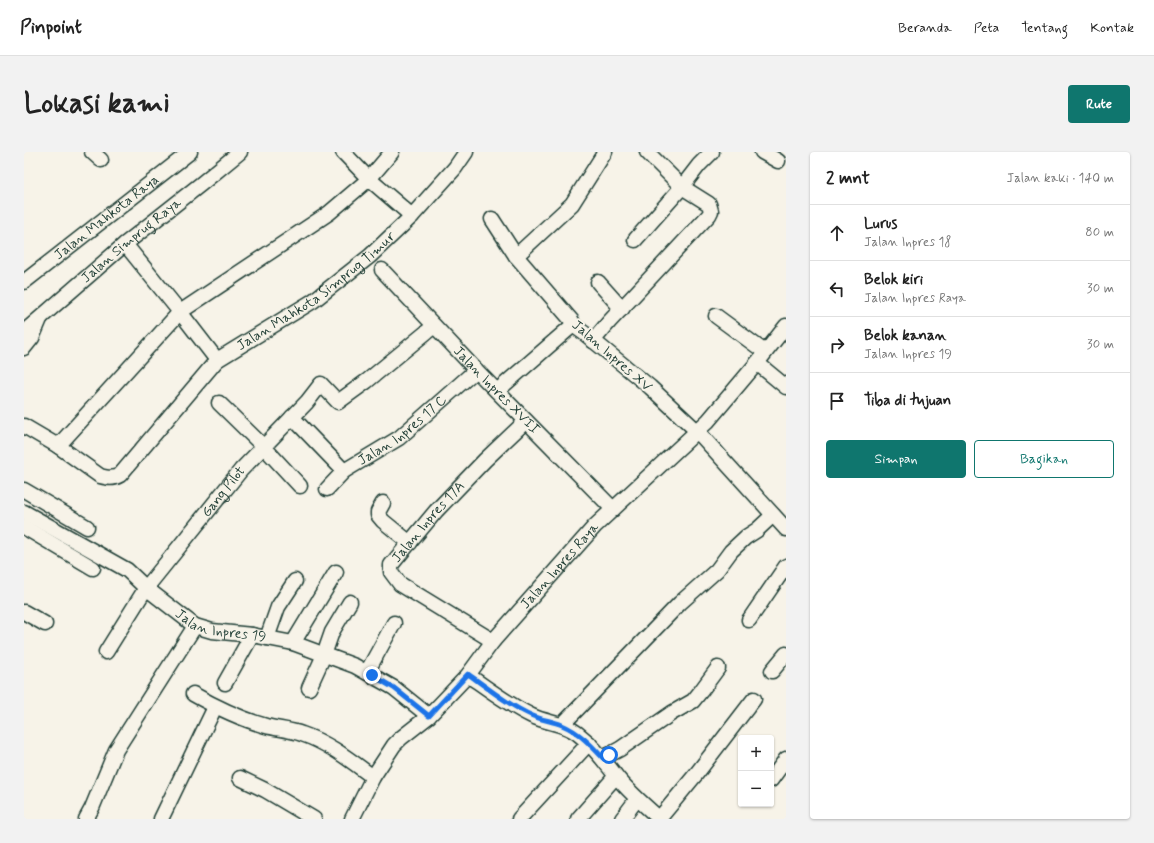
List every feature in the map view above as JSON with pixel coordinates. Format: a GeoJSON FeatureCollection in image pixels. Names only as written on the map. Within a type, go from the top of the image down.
{"type":"FeatureCollection","features":[{"type":"Feature","properties":{"kind":"street","name":"Jalan Mahkota Raya"},"geometry":{"type":"LineString","coordinates":[[24,282],[190,152]]}},
{"type":"Feature","properties":{"kind":"street","name":"Jalan Simprug Raya"},"geometry":{"type":"LineString","coordinates":[[24,332],[125,244],[240,152]]}},
{"type":"Feature","properties":{"kind":"street"},"geometry":{"type":"LineString","coordinates":[[343,152],[368,179],[412,217]]}},
{"type":"Feature","properties":{"kind":"street"},"geometry":{"type":"LineString","coordinates":[[58,446],[180,312],[329,213],[368,179],[392,152]]}},
{"type":"Feature","properties":{"kind":"street","name":"Jalan Mahkota Simprug Timur"},"geometry":{"type":"LineString","coordinates":[[24,426],[58,446],[100,476],[115,478],[120,475],[217,360],[313,301],[370,256],[412,217],[455,168],[466,152]]}},
{"type":"Feature","properties":{"kind":"street"},"geometry":{"type":"LineString","coordinates":[[516,256],[572,204],[605,152]]}},
{"type":"Feature","properties":{"kind":"street"},"geometry":{"type":"LineString","coordinates":[[594,341],[609,322],[710,215],[712,211],[711,207],[705,200],[682,187],[647,152]]}},
{"type":"Feature","properties":{"kind":"street"},"geometry":{"type":"LineString","coordinates":[[634,240],[712,152]]}},
{"type":"Feature","properties":{"kind":"street"},"geometry":{"type":"LineString","coordinates":[[762,152],[778,162]]}},
{"type":"Feature","properties":{"kind":"street","name":"Jalan Inpres XV"},"geometry":{"type":"LineString","coordinates":[[492,219],[516,256],[572,321],[573,325],[650,387],[698,432],[786,529]]}},
{"type":"Feature","properties":{"kind":"street"},"geometry":{"type":"LineString","coordinates":[[125,244],[217,360]]}},
{"type":"Feature","properties":{"kind":"street","name":"Jalan Inpres XVII"},"geometry":{"type":"LineString","coordinates":[[382,270],[476,370],[612,509]]}},
{"type":"Feature","properties":{"kind":"street"},"geometry":{"type":"LineString","coordinates":[[598,282],[622,309]]}},
{"type":"Feature","properties":{"kind":"street"},"geometry":{"type":"LineString","coordinates":[[716,316],[761,357],[786,387]]}},
{"type":"Feature","properties":{"kind":"street"},"geometry":{"type":"LineString","coordinates":[[24,348],[32,338],[41,317]]}},
{"type":"Feature","properties":{"kind":"street"},"geometry":{"type":"LineString","coordinates":[[497,391],[573,325]]}},
{"type":"Feature","properties":{"kind":"street","name":"Gang Pilot"},"geometry":{"type":"LineString","coordinates":[[106,652],[146,588],[241,470],[307,402],[321,384],[338,402],[367,381],[434,326]]}},
{"type":"Feature","properties":{"kind":"street","name":"Jalan Inpres Raya"},"geometry":{"type":"LineString","coordinates":[[352,819],[373,777],[394,745],[429,716],[468,674],[493,641],[595,526],[698,432],[786,326]]}},
{"type":"Feature","properties":{"kind":"street","name":"Jalan Inpres 17 C"},"geometry":{"type":"LineString","coordinates":[[327,489],[344,471],[399,438],[476,370]]}},
{"type":"Feature","properties":{"kind":"street"},"geometry":{"type":"LineString","coordinates":[[219,403],[264,446],[300,486]]}},
{"type":"Feature","properties":{"kind":"street"},"geometry":{"type":"LineString","coordinates":[[292,417],[344,471]]}},
{"type":"Feature","properties":{"kind":"street","name":"Jalan Inpres 17A"},"geometry":{"type":"LineString","coordinates":[[493,641],[400,584],[391,572],[391,565],[436,511],[484,460],[526,421]]}},
{"type":"Feature","properties":{"kind":"street"},"geometry":{"type":"LineString","coordinates":[[24,490],[87,527]]}},
{"type":"Feature","properties":{"kind":"street"},"geometry":{"type":"LineString","coordinates":[[383,503],[377,513],[378,515],[383,522],[410,543]]}},
{"type":"Feature","properties":{"kind":"street","name":"Jalan Inpres 19"},"geometry":{"type":"LineString","coordinates":[[24,512],[128,570],[146,588],[195,626],[212,631],[267,638],[293,644],[324,655],[367,672],[394,688],[429,716]]}},
{"type":"Feature","properties":{"kind":"street"},"geometry":{"type":"LineString","coordinates":[[562,725],[680,603],[717,570],[731,551],[773,515]]}},
{"type":"Feature","properties":{"kind":"street"},"geometry":{"type":"LineString","coordinates":[[24,527],[93,568]]}},
{"type":"Feature","properties":{"kind":"street"},"geometry":{"type":"LineString","coordinates":[[749,620],[786,566]]}},
{"type":"Feature","properties":{"kind":"street"},"geometry":{"type":"LineString","coordinates":[[293,644],[336,572]]}},
{"type":"Feature","properties":{"kind":"street"},"geometry":{"type":"LineString","coordinates":[[267,638],[278,607],[295,581]]}},
{"type":"Feature","properties":{"kind":"street"},"geometry":{"type":"LineString","coordinates":[[310,688],[332,632],[350,602]]}},
{"type":"Feature","properties":{"kind":"street"},"geometry":{"type":"LineString","coordinates":[[24,612],[45,624]]}},
{"type":"Feature","properties":{"kind":"street"},"geometry":{"type":"LineString","coordinates":[[367,672],[394,623]]}},
{"type":"Feature","properties":{"kind":"street"},"geometry":{"type":"LineString","coordinates":[[86,819],[116,750],[195,626]]}},
{"type":"Feature","properties":{"kind":"street"},"geometry":{"type":"LineString","coordinates":[[225,682],[252,635]]}},
{"type":"Feature","properties":{"kind":"street"},"geometry":{"type":"LineString","coordinates":[[772,671],[786,654]]}},
{"type":"Feature","properties":{"kind":"street"},"geometry":{"type":"LineString","coordinates":[[603,758],[620,750],[672,713],[692,701],[702,691],[718,668]]}},
{"type":"Feature","properties":{"kind":"street"},"geometry":{"type":"LineString","coordinates":[[468,674],[513,705],[533,716],[562,725],[576,732],[603,758],[616,776],[630,809],[659,819],[697,773],[754,699]]}},
{"type":"Feature","properties":{"kind":"street"},"geometry":{"type":"LineString","coordinates":[[193,694],[215,706],[265,726],[302,734],[330,747],[373,777]]}},
{"type":"Feature","properties":{"kind":"street"},"geometry":{"type":"LineString","coordinates":[[161,819],[215,706]]}},
{"type":"Feature","properties":{"kind":"street"},"geometry":{"type":"LineString","coordinates":[[519,819],[589,743]]}},
{"type":"Feature","properties":{"kind":"street"},"geometry":{"type":"LineString","coordinates":[[774,776],[786,759]]}},
{"type":"Feature","properties":{"kind":"street"},"geometry":{"type":"LineString","coordinates":[[578,819],[616,776]]}},
{"type":"Feature","properties":{"kind":"street"},"geometry":{"type":"LineString","coordinates":[[240,778],[265,790],[314,819]]}},
{"type":"Feature","properties":{"kind":"route"},"geometry":{"type":"LineString","coordinates":[[372,675],[394,688],[429,716],[468,674],[513,705],[533,716],[562,725],[576,732],[603,758],[609,755]]}}]}
